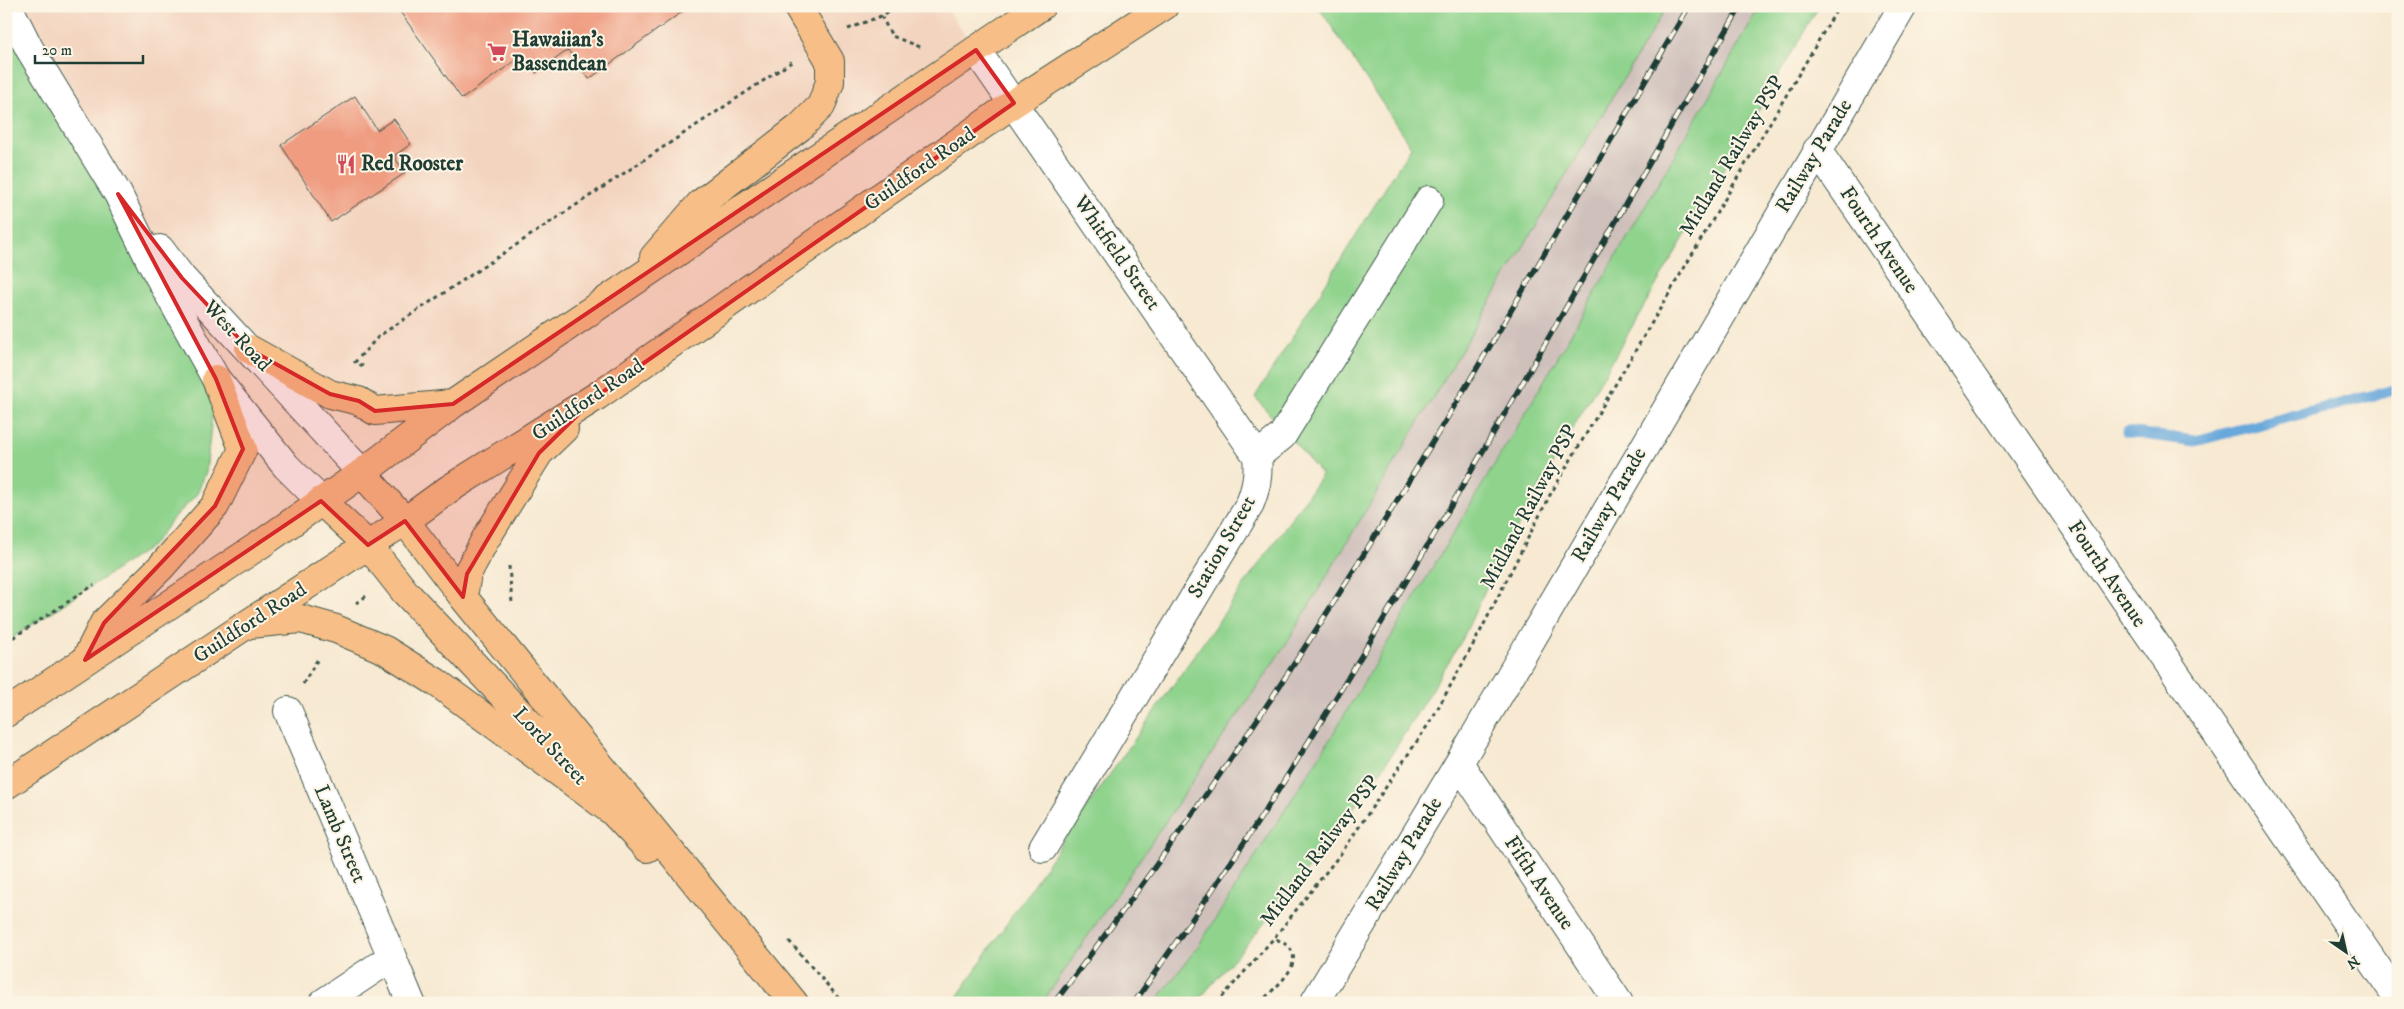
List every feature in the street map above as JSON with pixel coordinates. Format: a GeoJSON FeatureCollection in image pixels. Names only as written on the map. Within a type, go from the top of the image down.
{"type":"FeatureCollection","features":[{"type":"Feature","properties":{"kind":"main road"},"geometry":{"type":"LineString","coordinates":[[630,284],[700,204],[800,127],[821,106],[830,82],[830,61],[797,6]]}},
{"type":"Feature","properties":{"kind":"main road"},"geometry":{"type":"LineString","coordinates":[[6,713],[261,544],[362,473],[453,404],[1041,6]]}},
{"type":"Feature","properties":{"kind":"main road","name":"Guildford Road"},"geometry":{"type":"LineString","coordinates":[[6,785],[405,521],[449,489],[597,396],[1014,103],[1164,6]]}},
{"type":"Feature","properties":{"kind":"main road"},"geometry":{"type":"LineString","coordinates":[[249,349],[330,394],[359,401],[375,411],[453,404]]}},
{"type":"Feature","properties":{"kind":"main road"},"geometry":{"type":"LineString","coordinates":[[85,660],[104,623],[161,567],[215,506],[244,448],[216,379]]}},
{"type":"Feature","properties":{"kind":"main road"},"geometry":{"type":"LineString","coordinates":[[463,597],[467,574],[539,453],[597,396]]}},
{"type":"Feature","properties":{"kind":"main road","name":"Lord Street"},"geometry":{"type":"LineString","coordinates":[[362,473],[405,521],[463,597],[788,995]]}},
{"type":"Feature","properties":{"kind":"main road","name":"Lord Street"},"geometry":{"type":"LineString","coordinates":[[321,501],[368,545],[405,592],[609,809],[788,995]]}},
{"type":"Feature","properties":{"kind":"main road"},"geometry":{"type":"LineString","coordinates":[[246,625],[301,619],[336,629],[385,650],[436,682],[609,809]]}},
{"type":"Feature","properties":{"kind":"street","name":"West Road"},"geometry":{"type":"LineString","coordinates":[[8,6],[29,48],[118,194],[152,264],[216,379],[286,466],[321,501]]}},
{"type":"Feature","properties":{"kind":"street","name":"Railway Parade"},"geometry":{"type":"LineString","coordinates":[[1314,1003],[1459,763],[1903,6]]}},
{"type":"Feature","properties":{"kind":"street","name":"Whitfield Street"},"geometry":{"type":"LineString","coordinates":[[976,50],[1256,456]]}},
{"type":"Feature","properties":{"kind":"street","name":"Fourth Avenue"},"geometry":{"type":"LineString","coordinates":[[1817,150],[2398,998]]}},
{"type":"Feature","properties":{"kind":"street","name":"West Road"},"geometry":{"type":"LineString","coordinates":[[118,194],[182,278],[362,473]]}},
{"type":"Feature","properties":{"kind":"street"},"geometry":{"type":"LineString","coordinates":[[1256,456],[1282,436],[1430,200]]}},
{"type":"Feature","properties":{"kind":"street","name":"Station Street"},"geometry":{"type":"LineString","coordinates":[[1044,848],[1248,506],[1257,481],[1256,456]]}},
{"type":"Feature","properties":{"kind":"street","name":"Lamb Street"},"geometry":{"type":"LineString","coordinates":[[288,710],[411,1003]]}},
{"type":"Feature","properties":{"kind":"street","name":"Fifth Avenue"},"geometry":{"type":"LineString","coordinates":[[1459,763],[1619,1003]]}},
{"type":"Feature","properties":{"kind":"street"},"geometry":{"type":"LineString","coordinates":[[323,1003],[392,957]]}},
{"type":"Feature","properties":{"kind":"path"},"geometry":{"type":"LineString","coordinates":[[355,362],[380,336],[820,43],[845,30],[881,16],[898,6]]}},
{"type":"Feature","properties":{"kind":"path","name":"Midland Railway PSP"},"geometry":{"type":"LineString","coordinates":[[1217,1003],[1274,938],[1342,852],[1432,719],[1479,634],[1550,495],[1839,6]]}},
{"type":"Feature","properties":{"kind":"path"},"geometry":{"type":"LineString","coordinates":[[881,16],[892,36],[926,50]]}},
{"type":"Feature","properties":{"kind":"path"},"geometry":{"type":"LineString","coordinates":[[1260,1003],[1289,972],[1294,963],[1288,946],[1274,938]]}},
{"type":"Feature","properties":{"kind":"highlighted area"},"geometry":{"type":"Polygon","coordinates":[[[976,50],[1014,103],[597,396],[539,453],[467,574],[463,597],[405,521],[368,545],[321,501],[85,660],[104,623],[215,506],[243,449],[216,379],[118,194],[182,278],[249,349],[330,394],[359,401],[375,411],[453,404],[976,50]]]}},
{"type":"Feature","properties":{"kind":"shaded area"},"geometry":{"type":"Polygon","coordinates":[[[8,6],[945,6],[976,50],[453,404],[375,411],[249,349],[182,278],[118,194],[8,6]]]}},
{"type":"Feature","properties":{"kind":"shaded area"},"geometry":{"type":"Polygon","coordinates":[[[1667,6],[1761,6],[1526,412],[1322,752],[1199,945],[1155,1003],[1041,1003],[1288,641],[1667,6]]]}},
{"type":"Feature","properties":{"kind":"green space"},"geometry":{"type":"Polygon","coordinates":[[[6,6],[216,379],[206,472],[197,494],[172,520],[152,546],[6,642],[6,6]]]}},
{"type":"Feature","properties":{"kind":"green space"},"geometry":{"type":"Polygon","coordinates":[[[1318,6],[1667,6],[1288,641],[1047,996],[1041,1003],[953,1003],[1062,842],[1322,475],[1255,397],[1411,147],[1318,6]]]}},
{"type":"Feature","properties":{"kind":"green space"},"geometry":{"type":"Polygon","coordinates":[[[1761,6],[1819,6],[1563,445],[1498,562],[1462,640],[1385,765],[1292,891],[1196,1003],[1155,1003],[1199,945],[1322,752],[1526,412],[1761,6]]]}},
{"type":"Feature","properties":{"kind":"building","name":"Hawaiian's Bassendean"},"geometry":{"type":"Polygon","coordinates":[[[396,6],[690,6],[589,79],[568,50],[536,73],[523,55],[462,99],[396,6]]]}},
{"type":"Feature","properties":{"kind":"building","name":"Red Rooster"},"geometry":{"type":"Polygon","coordinates":[[[355,96],[377,130],[394,119],[411,144],[394,156],[405,173],[331,222],[281,145],[355,96]]]}},
{"type":"Feature","properties":{"kind":"waterway"},"geometry":{"type":"LineString","coordinates":[[2127,432],[2195,441],[2398,389]]}},
{"type":"Feature","properties":{"kind":"railway"},"geometry":{"type":"LineString","coordinates":[[1054,1003],[1193,814],[1323,619],[1463,391],[1689,6]]}},
{"type":"Feature","properties":{"kind":"railway"},"geometry":{"type":"LineString","coordinates":[[1134,1003],[1244,843],[1339,693],[1456,498],[1741,6]]}},
{"type":"Feature","properties":{"kind":"place","name":"Hawaiian's Bassendean"},"geometry":{"type":"Point","coordinates":[497,52]}},
{"type":"Feature","properties":{"kind":"place","name":"Red Rooster"},"geometry":{"type":"Point","coordinates":[346,164]}}]}
